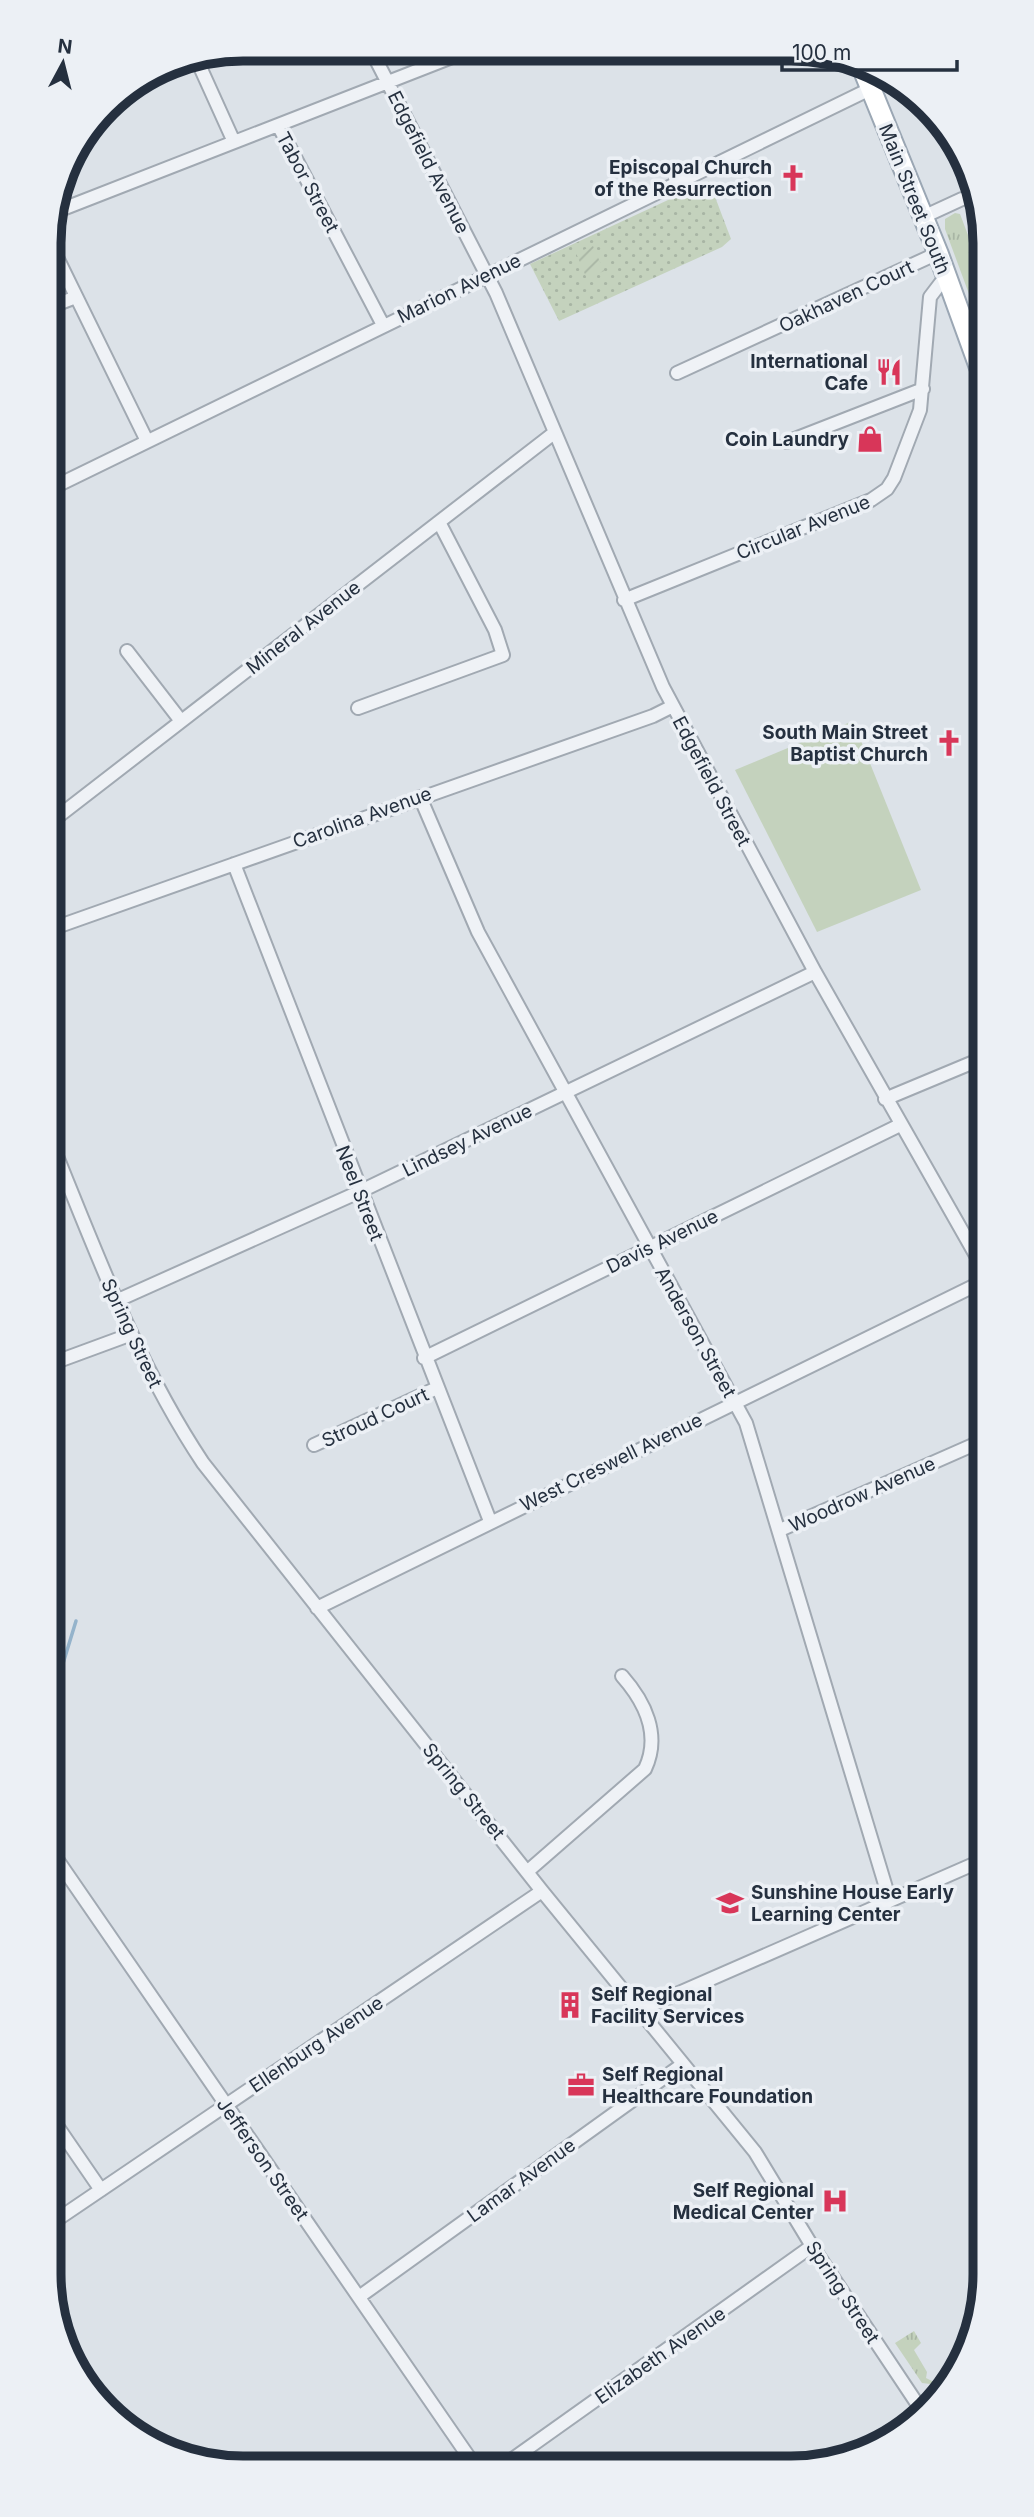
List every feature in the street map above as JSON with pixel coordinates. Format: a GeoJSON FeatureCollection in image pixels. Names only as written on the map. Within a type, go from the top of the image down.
{"type":"FeatureCollection","features":[{"type":"Feature","properties":{"kind":"main road","name":"Main Street South"},"geometry":{"type":"LineString","coordinates":[[867,80],[938,253],[973,349]]}},
{"type":"Feature","properties":{"kind":"street","name":"Edgefield Avenue"},"geometry":{"type":"LineString","coordinates":[[377,62],[487,274]]}},
{"type":"Feature","properties":{"kind":"street"},"geometry":{"type":"LineString","coordinates":[[278,125],[440,62]]}},
{"type":"Feature","properties":{"kind":"street"},"geometry":{"type":"LineString","coordinates":[[200,67],[234,142]]}},
{"type":"Feature","properties":{"kind":"street","name":"Marion Avenue"},"geometry":{"type":"LineString","coordinates":[[62,483],[487,274],[867,80]]}},
{"type":"Feature","properties":{"kind":"street","name":"Tabor Street"},"geometry":{"type":"LineString","coordinates":[[65,208],[278,125],[383,325]]}},
{"type":"Feature","properties":{"kind":"street"},"geometry":{"type":"LineString","coordinates":[[923,217],[962,199]]}},
{"type":"Feature","properties":{"kind":"street","name":"Oakhaven Court"},"geometry":{"type":"LineString","coordinates":[[677,373],[938,253]]}},
{"type":"Feature","properties":{"kind":"street"},"geometry":{"type":"LineString","coordinates":[[62,267],[147,441]]}},
{"type":"Feature","properties":{"kind":"street","name":"Edgefield Street"},"geometry":{"type":"LineString","coordinates":[[487,274],[624,600],[673,706],[815,972],[973,1250]]}},
{"type":"Feature","properties":{"kind":"street","name":"Circular Avenue"},"geometry":{"type":"LineString","coordinates":[[624,600],[878,496],[894,478],[920,410],[930,297],[946,276]]}},
{"type":"Feature","properties":{"kind":"street"},"geometry":{"type":"LineString","coordinates":[[62,302],[76,297]]}},
{"type":"Feature","properties":{"kind":"street"},"geometry":{"type":"LineString","coordinates":[[787,442],[923,389]]}},
{"type":"Feature","properties":{"kind":"street","name":"Mineral Avenue"},"geometry":{"type":"LineString","coordinates":[[62,814],[554,433]]}},
{"type":"Feature","properties":{"kind":"street"},"geometry":{"type":"LineString","coordinates":[[358,708],[503,655],[495,630],[439,522]]}},
{"type":"Feature","properties":{"kind":"street"},"geometry":{"type":"LineString","coordinates":[[127,651],[181,721]]}},
{"type":"Feature","properties":{"kind":"street","name":"Carolina Avenue"},"geometry":{"type":"LineString","coordinates":[[62,925],[653,716],[673,706]]}},
{"type":"Feature","properties":{"kind":"street","name":"Anderson Street"},"geometry":{"type":"LineString","coordinates":[[420,797],[478,932],[751,1435],[891,1901]]}},
{"type":"Feature","properties":{"kind":"street","name":"Neel Street"},"geometry":{"type":"LineString","coordinates":[[233,864],[489,1521]]}},
{"type":"Feature","properties":{"kind":"street","name":"Lindsey Avenue"},"geometry":{"type":"LineString","coordinates":[[116,1301],[359,1192],[815,972]]}},
{"type":"Feature","properties":{"kind":"street"},"geometry":{"type":"LineString","coordinates":[[885,1099],[973,1063]]}},
{"type":"Feature","properties":{"kind":"street","name":"Davis Avenue"},"geometry":{"type":"LineString","coordinates":[[424,1358],[900,1125]]}},
{"type":"Feature","properties":{"kind":"street","name":"Spring Street"},"geometry":{"type":"LineString","coordinates":[[62,1167],[129,1335],[168,1408],[203,1463],[542,1891],[755,2152],[812,2246],[918,2404]]}},
{"type":"Feature","properties":{"kind":"street","name":"West Creswell Avenue"},"geometry":{"type":"LineString","coordinates":[[317,1608],[489,1521],[972,1287]]}},
{"type":"Feature","properties":{"kind":"street"},"geometry":{"type":"LineString","coordinates":[[61,1360],[129,1335]]}},
{"type":"Feature","properties":{"kind":"street","name":"Stroud Court"},"geometry":{"type":"LineString","coordinates":[[314,1445],[436,1388]]}},
{"type":"Feature","properties":{"kind":"street","name":"Woodrow Avenue"},"geometry":{"type":"LineString","coordinates":[[780,1530],[972,1445]]}},
{"type":"Feature","properties":{"kind":"street"},"geometry":{"type":"LineString","coordinates":[[528,1871],[636,1779],[648,1762],[651,1744],[649,1719],[641,1701],[622,1676]]}},
{"type":"Feature","properties":{"kind":"street","name":"Jefferson Street"},"geometry":{"type":"LineString","coordinates":[[61,1865],[468,2456]]}},
{"type":"Feature","properties":{"kind":"street"},"geometry":{"type":"LineString","coordinates":[[640,2010],[972,1865]]}},
{"type":"Feature","properties":{"kind":"street","name":"Ellenburg Avenue"},"geometry":{"type":"LineString","coordinates":[[61,2217],[542,1891]]}},
{"type":"Feature","properties":{"kind":"street","name":"Lamar Avenue"},"geometry":{"type":"LineString","coordinates":[[359,2297],[682,2064]]}},
{"type":"Feature","properties":{"kind":"street"},"geometry":{"type":"LineString","coordinates":[[61,2132],[101,2190]]}},
{"type":"Feature","properties":{"kind":"street","name":"Elizabeth Avenue"},"geometry":{"type":"LineString","coordinates":[[517,2456],[812,2246]]}},
{"type":"Feature","properties":{"kind":"green space"},"geometry":{"type":"Polygon","coordinates":[[[709,181],[731,239],[722,247],[559,321],[530,264],[709,181]]]}},
{"type":"Feature","properties":{"kind":"green space"},"geometry":{"type":"Polygon","coordinates":[[[955,213],[960,214],[973,248],[973,305],[945,229],[945,219],[955,213]]]}},
{"type":"Feature","properties":{"kind":"green space"},"geometry":{"type":"Polygon","coordinates":[[[593,246],[604,271],[587,279],[576,253],[593,246]]]}},
{"type":"Feature","properties":{"kind":"green space"},"geometry":{"type":"Polygon","coordinates":[[[853,721],[921,890],[817,932],[735,770],[853,721]]]}},
{"type":"Feature","properties":{"kind":"green space"},"geometry":{"type":"Polygon","coordinates":[[[914,2331],[921,2343],[914,2350],[927,2372],[926,2378],[934,2382],[930,2384],[922,2383],[895,2343],[914,2331]]]}},
{"type":"Feature","properties":{"kind":"waterway"},"geometry":{"type":"LineString","coordinates":[[61,1669],[76,1621]]}},
{"type":"Feature","properties":{"kind":"place","name":"Episcopal Church of the Resurrection"},"geometry":{"type":"Point","coordinates":[793,178]}},
{"type":"Feature","properties":{"kind":"place","name":"International Cafe"},"geometry":{"type":"Point","coordinates":[889,372]}},
{"type":"Feature","properties":{"kind":"place","name":"Coin Laundry"},"geometry":{"type":"Point","coordinates":[870,439]}},
{"type":"Feature","properties":{"kind":"place","name":"South Main Street Baptist Church"},"geometry":{"type":"Point","coordinates":[949,743]}},
{"type":"Feature","properties":{"kind":"place","name":"Sunshine House Early Learning Center"},"geometry":{"type":"Point","coordinates":[730,1903]}},
{"type":"Feature","properties":{"kind":"place","name":"Self Regional Facility Services"},"geometry":{"type":"Point","coordinates":[570,2005]}},
{"type":"Feature","properties":{"kind":"place","name":"Self Regional Healthcare Foundation"},"geometry":{"type":"Point","coordinates":[581,2085]}},
{"type":"Feature","properties":{"kind":"place","name":"Self Regional Medical Center"},"geometry":{"type":"Point","coordinates":[835,2201]}}]}
